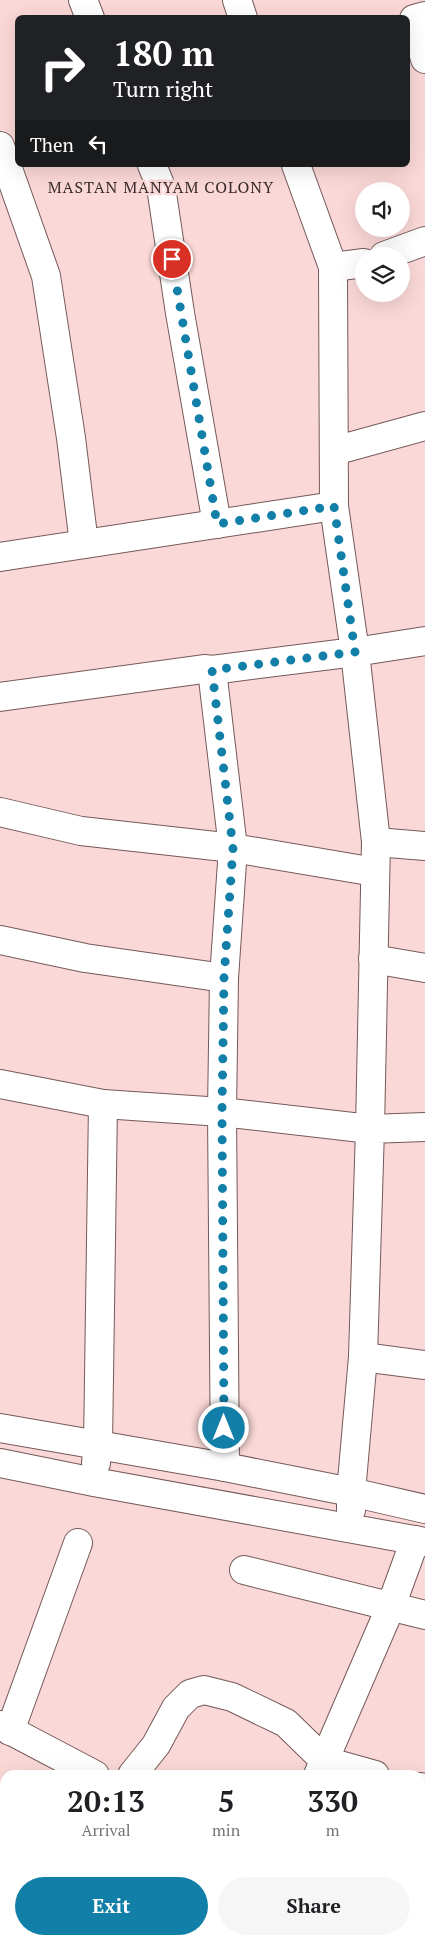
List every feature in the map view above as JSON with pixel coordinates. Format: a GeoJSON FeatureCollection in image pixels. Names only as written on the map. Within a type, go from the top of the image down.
{"type":"FeatureCollection","features":[{"type":"Feature","properties":{"kind":"street"},"geometry":{"type":"LineString","coordinates":[[83,0],[89,15]]}},
{"type":"Feature","properties":{"kind":"street"},"geometry":{"type":"LineString","coordinates":[[237,0],[242,15]]}},
{"type":"Feature","properties":{"kind":"street"},"geometry":{"type":"LineString","coordinates":[[415,11],[425,59]]}},
{"type":"Feature","properties":{"kind":"street"},"geometry":{"type":"LineString","coordinates":[[0,146],[46,276],[71,438],[84,544]]}},
{"type":"Feature","properties":{"kind":"street"},"geometry":{"type":"LineString","coordinates":[[153,167],[161,187],[180,313],[217,524]]}},
{"type":"Feature","properties":{"kind":"street"},"geometry":{"type":"LineString","coordinates":[[297,167],[333,267],[334,506],[355,652],[376,842],[363,1356],[351,1492],[350,1528]]}},
{"type":"Feature","properties":{"kind":"street"},"geometry":{"type":"LineString","coordinates":[[407,247],[425,240]]}},
{"type":"Feature","properties":{"kind":"street"},"geometry":{"type":"LineString","coordinates":[[333,267],[355,264]]}},
{"type":"Feature","properties":{"kind":"street"},"geometry":{"type":"LineString","coordinates":[[334,451],[425,426]]}},
{"type":"Feature","properties":{"kind":"street"},"geometry":{"type":"LineString","coordinates":[[0,557],[334,506]]}},
{"type":"Feature","properties":{"kind":"street"},"geometry":{"type":"LineString","coordinates":[[0,698],[194,671],[355,652],[425,641]]}},
{"type":"Feature","properties":{"kind":"street"},"geometry":{"type":"LineString","coordinates":[[212,670],[233,848],[224,978],[222,1112],[225,1468]]}},
{"type":"Feature","properties":{"kind":"street"},"geometry":{"type":"LineString","coordinates":[[0,812],[81,831],[233,848],[375,872]]}},
{"type":"Feature","properties":{"kind":"street"},"geometry":{"type":"LineString","coordinates":[[376,842],[425,846]]}},
{"type":"Feature","properties":{"kind":"street"},"geometry":{"type":"LineString","coordinates":[[0,940],[85,958],[224,978]]}},
{"type":"Feature","properties":{"kind":"street"},"geometry":{"type":"LineString","coordinates":[[374,959],[425,968]]}},
{"type":"Feature","properties":{"kind":"street"},"geometry":{"type":"LineString","coordinates":[[0,1084],[103,1104],[222,1112],[370,1129],[425,1127]]}},
{"type":"Feature","properties":{"kind":"street"},"geometry":{"type":"LineString","coordinates":[[94,1482],[98,1445],[103,1104]]}},
{"type":"Feature","properties":{"kind":"street"},"geometry":{"type":"LineString","coordinates":[[363,1356],[425,1366]]}},
{"type":"Feature","properties":{"kind":"street"},"geometry":{"type":"LineString","coordinates":[[0,1428],[225,1468],[425,1508]]}},
{"type":"Feature","properties":{"kind":"street"},"geometry":{"type":"LineString","coordinates":[[0,1463],[94,1482],[350,1528],[416,1547],[321,1768]]}},
{"type":"Feature","properties":{"kind":"street"},"geometry":{"type":"LineString","coordinates":[[78,1543],[5,1728],[85,1770]]}},
{"type":"Feature","properties":{"kind":"street"},"geometry":{"type":"LineString","coordinates":[[244,1570],[394,1599],[425,1615]]}},
{"type":"Feature","properties":{"kind":"street"},"geometry":{"type":"LineString","coordinates":[[136,1770],[156,1745],[176,1708],[190,1694],[204,1690],[232,1697],[286,1723],[321,1768],[336,1770]]}},
{"type":"Feature","properties":{"kind":"district","name":"MASTAN MANYAM COLONY"},"geometry":{"type":"Point","coordinates":[161,187]}},
{"type":"Feature","properties":{"kind":"route"},"geometry":{"type":"LineString","coordinates":[[172,259],[217,524],[334,506],[355,652],[212,670],[233,848],[224,978],[222,1112],[224,1428]]}}]}
